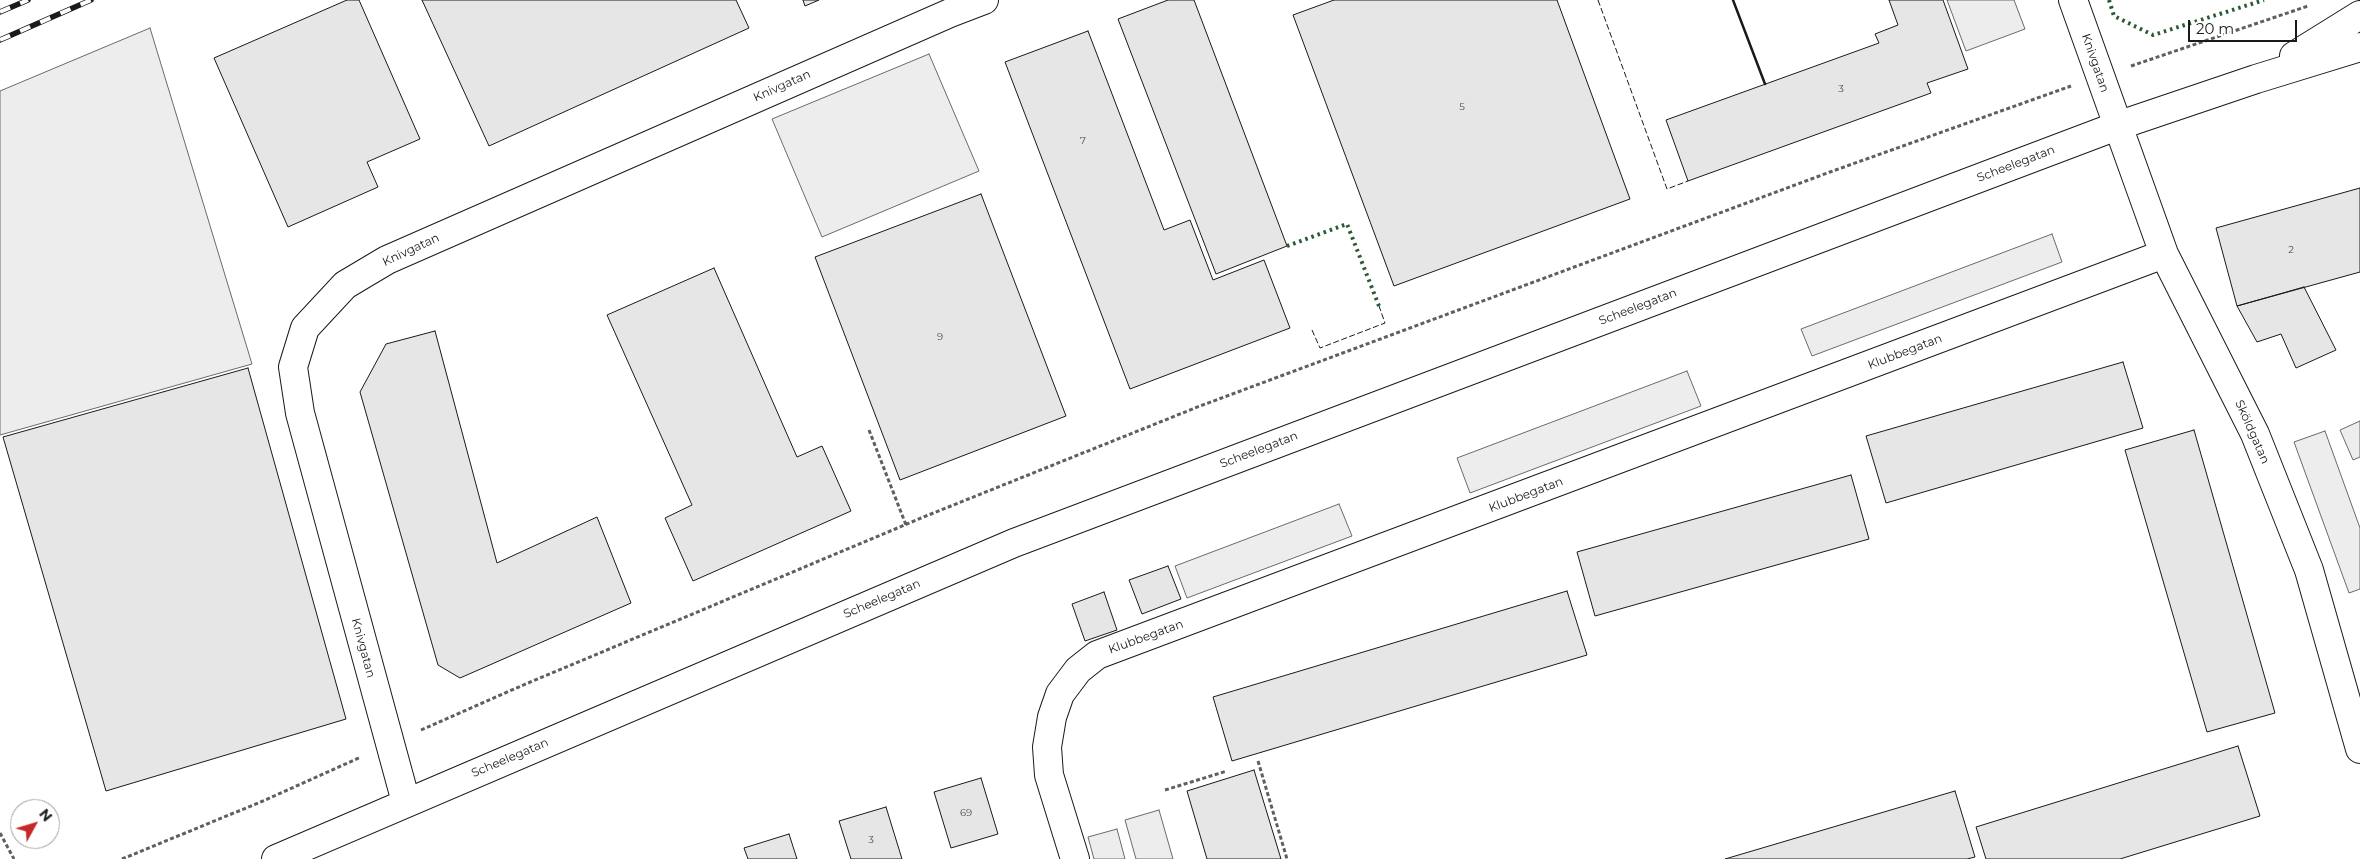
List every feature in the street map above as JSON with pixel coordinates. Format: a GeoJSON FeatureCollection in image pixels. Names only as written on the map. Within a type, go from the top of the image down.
{"type":"FeatureCollection","features":[{"type":"Feature","properties":{"kind":"street","name":"Knivgatan"},"geometry":{"type":"LineString","coordinates":[[406,802],[300,413],[294,367],[305,328],[344,285],[387,260],[950,13],[984,0]]}},
{"type":"Feature","properties":{"kind":"street","name":"Knivgatan"},"geometry":{"type":"LineString","coordinates":[[2073,0],[2116,126]]}},
{"type":"Feature","properties":{"kind":"street","name":"Scheelegatan"},"geometry":{"type":"LineString","coordinates":[[2256,78],[2360,15]]}},
{"type":"Feature","properties":{"kind":"street","name":"Scheelegatan"},"geometry":{"type":"LineString","coordinates":[[276,859],[1014,543],[2116,126],[2256,78],[2360,47]]}},
{"type":"Feature","properties":{"kind":"street","name":"Sköldgatan"},"geometry":{"type":"LineString","coordinates":[[2116,126],[2164,254],[2255,434],[2302,552],[2309,570],[2360,749]]}},
{"type":"Feature","properties":{"kind":"street","name":"Klubbegatan"},"geometry":{"type":"LineString","coordinates":[[1070,858],[1049,775],[1047,747],[1052,717],[1060,694],[1078,670],[1097,655],[2164,254]]}},
{"type":"Feature","properties":{"kind":"path"},"geometry":{"type":"LineString","coordinates":[[122,859],[264,801],[521,686],[906,525],[1200,406],[1950,128],[2317,3]]}},
{"type":"Feature","properties":{"kind":"path"},"geometry":{"type":"LineString","coordinates":[[869,430],[906,525]]}},
{"type":"Feature","properties":{"kind":"path"},"geometry":{"type":"LineString","coordinates":[[1258,761],[1287,859]]}},
{"type":"Feature","properties":{"kind":"path"},"geometry":{"type":"LineString","coordinates":[[1165,790],[1226,771]]}},
{"type":"Feature","properties":{"kind":"path"},"geometry":{"type":"LineString","coordinates":[[0,834],[14,859]]}},
{"type":"Feature","properties":{"kind":"shaded area"},"geometry":{"type":"Polygon","coordinates":[[[1947,0],[2014,0],[2025,29],[1966,51],[1947,0]]]}},
{"type":"Feature","properties":{"kind":"shaded area"},"geometry":{"type":"Polygon","coordinates":[[[150,28],[252,364],[0,435],[0,91],[150,28]]]}},
{"type":"Feature","properties":{"kind":"shaded area"},"geometry":{"type":"Polygon","coordinates":[[[929,54],[979,171],[822,237],[772,119],[929,54]]]}},
{"type":"Feature","properties":{"kind":"shaded area"},"geometry":{"type":"Polygon","coordinates":[[[2052,234],[2062,262],[1812,356],[1801,329],[2052,234]]]}},
{"type":"Feature","properties":{"kind":"shaded area"},"geometry":{"type":"Polygon","coordinates":[[[1687,371],[1701,406],[1470,493],[1457,458],[1687,371]]]}},
{"type":"Feature","properties":{"kind":"shaded area"},"geometry":{"type":"Polygon","coordinates":[[[2360,421],[2360,457],[2353,460],[2340,430],[2360,421]]]}},
{"type":"Feature","properties":{"kind":"shaded area"},"geometry":{"type":"Polygon","coordinates":[[[2325,431],[2360,528],[2360,589],[2349,593],[2294,442],[2325,431]]]}},
{"type":"Feature","properties":{"kind":"shaded area"},"geometry":{"type":"Polygon","coordinates":[[[1339,504],[1352,536],[1187,598],[1175,566],[1339,504]]]}},
{"type":"Feature","properties":{"kind":"shaded area"},"geometry":{"type":"Polygon","coordinates":[[[1159,810],[1173,859],[1136,859],[1125,820],[1159,810]]]}},
{"type":"Feature","properties":{"kind":"shaded area"},"geometry":{"type":"Polygon","coordinates":[[[1117,829],[1125,859],[1094,859],[1088,837],[1117,829]]]}},
{"type":"Feature","properties":{"kind":"building"},"geometry":{"type":"Polygon","coordinates":[[[347,0],[359,0],[420,139],[367,162],[378,187],[288,227],[214,58],[347,0]]]}},
{"type":"Feature","properties":{"kind":"building"},"geometry":{"type":"Polygon","coordinates":[[[422,0],[736,0],[749,28],[489,146],[422,0]]]}},
{"type":"Feature","properties":{"kind":"building"},"geometry":{"type":"Polygon","coordinates":[[[803,0],[819,0],[805,6],[803,0]]]}},
{"type":"Feature","properties":{"kind":"building"},"geometry":{"type":"Polygon","coordinates":[[[1168,0],[1194,0],[1287,246],[1216,274],[1118,19],[1168,0]]]}},
{"type":"Feature","properties":{"kind":"building"},"geometry":{"type":"Polygon","coordinates":[[[1334,0],[1557,0],[1630,199],[1394,286],[1293,15],[1334,0]]]}},
{"type":"Feature","properties":{"kind":"building"},"geometry":{"type":"Polygon","coordinates":[[[1889,0],[1943,0],[1968,69],[1927,83],[1931,93],[1688,181],[1666,120],[1879,43],[1875,34],[1898,25],[1889,0]]]}},
{"type":"Feature","properties":{"kind":"building"},"geometry":{"type":"Polygon","coordinates":[[[1088,31],[1164,230],[1190,220],[1213,280],[1264,260],[1290,328],[1130,389],[1005,62],[1088,31]]]}},
{"type":"Feature","properties":{"kind":"building"},"geometry":{"type":"Polygon","coordinates":[[[2360,188],[2360,272],[2237,306],[2216,228],[2360,188]]]}},
{"type":"Feature","properties":{"kind":"building"},"geometry":{"type":"Polygon","coordinates":[[[981,194],[1066,416],[900,480],[815,257],[981,194]]]}},
{"type":"Feature","properties":{"kind":"building"},"geometry":{"type":"Polygon","coordinates":[[[714,268],[797,457],[822,446],[851,511],[693,581],[665,518],[692,505],[607,315],[714,268]]]}},
{"type":"Feature","properties":{"kind":"building"},"geometry":{"type":"Polygon","coordinates":[[[2304,287],[2336,350],[2296,368],[2281,334],[2257,342],[2237,306],[2304,287]]]}},
{"type":"Feature","properties":{"kind":"building"},"geometry":{"type":"Polygon","coordinates":[[[435,331],[497,563],[597,517],[631,603],[460,678],[438,665],[360,392],[386,344],[435,331]]]}},
{"type":"Feature","properties":{"kind":"building"},"geometry":{"type":"Polygon","coordinates":[[[2123,362],[2143,428],[1886,503],[1866,436],[2123,362]]]}},
{"type":"Feature","properties":{"kind":"building"},"geometry":{"type":"Polygon","coordinates":[[[248,368],[346,719],[106,791],[3,437],[248,368]]]}},
{"type":"Feature","properties":{"kind":"building"},"geometry":{"type":"Polygon","coordinates":[[[2194,430],[2275,713],[2207,732],[2125,450],[2194,430]]]}},
{"type":"Feature","properties":{"kind":"building"},"geometry":{"type":"Polygon","coordinates":[[[1851,475],[1869,539],[1595,616],[1577,552],[1851,475]]]}},
{"type":"Feature","properties":{"kind":"building"},"geometry":{"type":"Polygon","coordinates":[[[1168,566],[1181,599],[1142,614],[1129,580],[1168,566]]]}},
{"type":"Feature","properties":{"kind":"building"},"geometry":{"type":"Polygon","coordinates":[[[1567,591],[1587,655],[1232,761],[1213,697],[1567,591]]]}},
{"type":"Feature","properties":{"kind":"building"},"geometry":{"type":"Polygon","coordinates":[[[1104,592],[1117,630],[1085,641],[1072,604],[1104,592]]]}},
{"type":"Feature","properties":{"kind":"building"},"geometry":{"type":"Polygon","coordinates":[[[2238,746],[2260,816],[2120,859],[1986,859],[1976,827],[2238,746]]]}},
{"type":"Feature","properties":{"kind":"building"},"geometry":{"type":"Polygon","coordinates":[[[1254,770],[1281,859],[1207,859],[1187,791],[1254,770]]]}},
{"type":"Feature","properties":{"kind":"building"},"geometry":{"type":"Polygon","coordinates":[[[981,778],[998,834],[951,848],[934,792],[981,778]]]}},
{"type":"Feature","properties":{"kind":"building"},"geometry":{"type":"Polygon","coordinates":[[[1955,791],[1975,857],[1967,859],[1725,859],[1955,791]]]}},
{"type":"Feature","properties":{"kind":"building"},"geometry":{"type":"Polygon","coordinates":[[[886,807],[902,859],[851,859],[839,821],[886,807]]]}},
{"type":"Feature","properties":{"kind":"building"},"geometry":{"type":"Polygon","coordinates":[[[789,834],[797,859],[748,859],[744,848],[789,834]]]}},
{"type":"Feature","properties":{"kind":"railway"},"geometry":{"type":"LineString","coordinates":[[0,12],[28,0]]}},
{"type":"Feature","properties":{"kind":"railway"},"geometry":{"type":"LineString","coordinates":[[0,40],[91,0]]}},
{"type":"Feature","properties":{"kind":"hedge"},"geometry":{"type":"LineString","coordinates":[[2109,0],[2114,16],[2153,35],[2264,0]]}},
{"type":"Feature","properties":{"kind":"hedge"},"geometry":{"type":"LineString","coordinates":[[1287,246],[1347,224],[1379,306]]}},
{"type":"Feature","properties":{"kind":"fence"},"geometry":{"type":"LineString","coordinates":[[1598,0],[1667,189],[1688,181]]}},
{"type":"Feature","properties":{"kind":"fence"},"geometry":{"type":"LineString","coordinates":[[1312,330],[1320,348],[1385,323],[1379,306]]}},
{"type":"Feature","properties":{"kind":"wall"},"geometry":{"type":"LineString","coordinates":[[1733,0],[1765,84]]}}]}
